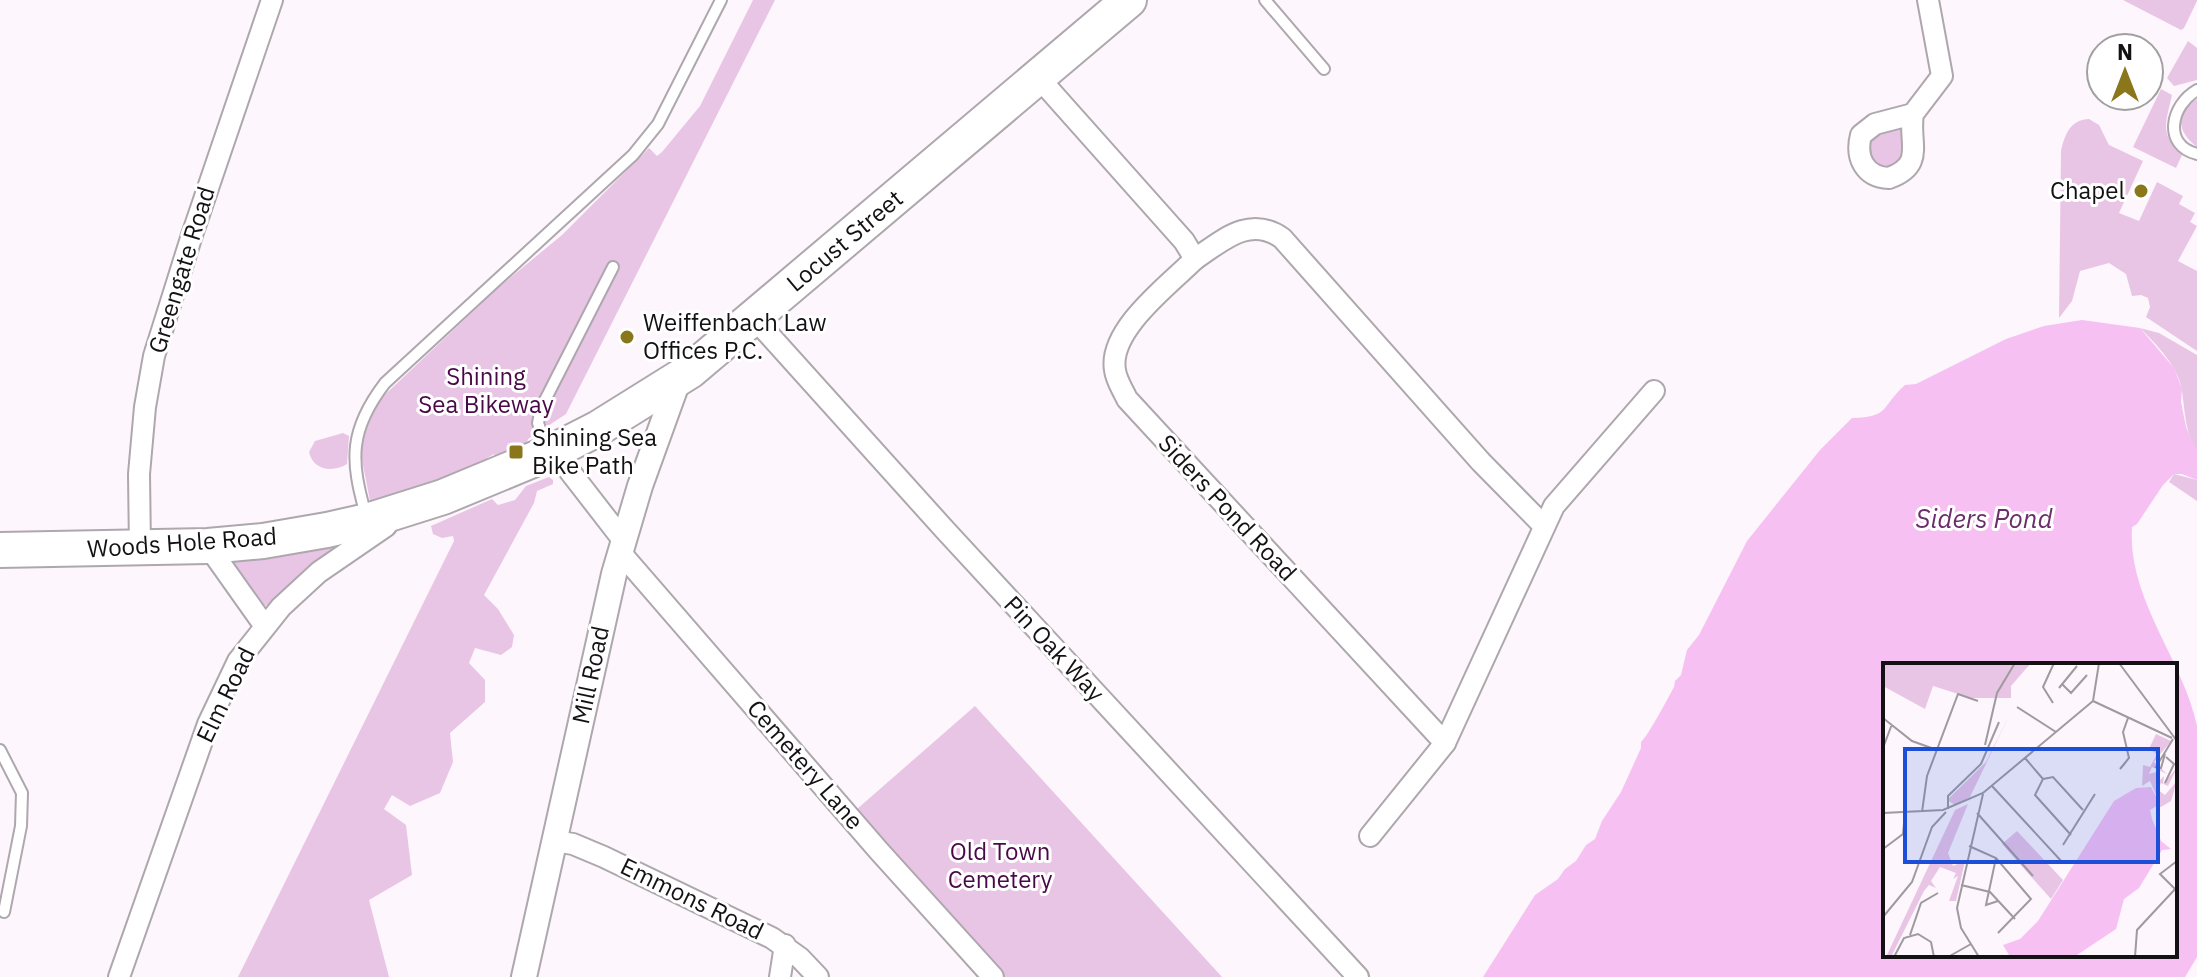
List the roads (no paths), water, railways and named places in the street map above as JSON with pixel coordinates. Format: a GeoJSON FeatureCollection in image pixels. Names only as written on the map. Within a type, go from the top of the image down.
{"type":"FeatureCollection","features":[{"type":"Feature","properties":{"kind":"highway","name":"Locust Street"},"geometry":{"type":"LineString","coordinates":[[499,475],[597,429],[679,378],[1129,0]]}},
{"type":"Feature","properties":{"kind":"highway","name":"Woods Hole Road"},"geometry":{"type":"LineString","coordinates":[[0,550],[140,549],[263,541],[367,521],[499,475]]}},
{"type":"Feature","properties":{"kind":"street"},"geometry":{"type":"LineString","coordinates":[[1913,114],[1942,76],[1928,0]]}},
{"type":"Feature","properties":{"kind":"street","name":"Greengate Road"},"geometry":{"type":"LineString","coordinates":[[140,549],[139,474],[145,407],[154,356],[269,1]]}},
{"type":"Feature","properties":{"kind":"street"},"geometry":{"type":"LineString","coordinates":[[1038,77],[1184,241],[1195,259]]}},
{"type":"Feature","properties":{"kind":"street","name":"Siders Pond Road"},"geometry":{"type":"LineString","coordinates":[[1445,743],[1127,399],[1114,367],[1119,342],[1129,324],[1195,259],[1241,230],[1263,229],[1282,238],[1481,462],[1544,526]]}},
{"type":"Feature","properties":{"kind":"street","name":"Pin Oak Way"},"geometry":{"type":"LineString","coordinates":[[754,318],[955,542],[1358,977]]}},
{"type":"Feature","properties":{"kind":"street","name":"Mill Road"},"geometry":{"type":"LineString","coordinates":[[524,977],[622,546],[659,429],[679,378]]}},
{"type":"Feature","properties":{"kind":"street"},"geometry":{"type":"LineString","coordinates":[[1370,836],[1445,743],[1554,506],[1654,391]]}},
{"type":"Feature","properties":{"kind":"street","name":"Cemetery Lane"},"geometry":{"type":"LineString","coordinates":[[551,452],[622,546],[879,851],[993,977]]}},
{"type":"Feature","properties":{"kind":"street","name":"Elm Road"},"geometry":{"type":"LineString","coordinates":[[119,977],[208,724],[238,661],[281,607],[337,557],[382,528],[443,497]]}},
{"type":"Feature","properties":{"kind":"street"},"geometry":{"type":"LineString","coordinates":[[208,546],[264,625]]}},
{"type":"Feature","properties":{"kind":"street","name":"Emmons Road"},"geometry":{"type":"LineString","coordinates":[[554,841],[573,844],[604,857],[785,945],[818,977]]}},
{"type":"Feature","properties":{"kind":"street"},"geometry":{"type":"LineString","coordinates":[[780,977],[785,945]]}},
{"type":"Feature","properties":{"kind":"lane"},"geometry":{"type":"LineString","coordinates":[[367,521],[354,458],[358,428],[369,403],[385,383],[633,155],[658,124],[721,0]]}},
{"type":"Feature","properties":{"kind":"lane"},"geometry":{"type":"LineString","coordinates":[[1265,0],[1324,69]]}},
{"type":"Feature","properties":{"kind":"lane"},"geometry":{"type":"LineString","coordinates":[[2197,90],[2183,99],[2176,109],[2174,121],[2175,134],[2181,145],[2197,154]]}},
{"type":"Feature","properties":{"kind":"lane"},"geometry":{"type":"LineString","coordinates":[[551,452],[539,430],[541,408],[613,267]]}},
{"type":"Feature","properties":{"kind":"lane"},"geometry":{"type":"LineString","coordinates":[[0,750],[22,793],[21,826],[4,912]]}},
{"type":"Feature","properties":{"kind":"water","name":"Siders Pond"},"geometry":{"type":"Polygon","coordinates":[[[2082,320],[2140,328],[2174,368],[2182,389],[2186,427],[2197,452],[2197,480],[2174,474],[2132,527],[2138,579],[2174,663],[1883,663],[1883,957],[2177,957],[2177,671],[2197,726],[2197,957],[2185,977],[1483,977],[1535,895],[1558,879],[1576,861],[1586,845],[1595,839],[1602,821],[1621,792],[1641,742],[1681,675],[1687,650],[1699,635],[1747,541],[1820,450],[1852,418],[1879,413],[1905,385],[1916,384],[2006,339],[2044,326],[2082,320]]]}},
{"type":"Feature","properties":{"kind":"place","name":"Chapel"},"geometry":{"type":"Point","coordinates":[2141,191]}},
{"type":"Feature","properties":{"kind":"place","name":"Weiffenbach Law Offices P.C."},"geometry":{"type":"Point","coordinates":[627,337]}},
{"type":"Feature","properties":{"kind":"place","name":"Shining Sea Bike Path"},"geometry":{"type":"Point","coordinates":[516,452]}},
{"type":"Feature","properties":{"kind":"park label","name":"Shining Sea Bikeway"},"geometry":{"type":"Point","coordinates":[486,391]}},
{"type":"Feature","properties":{"kind":"park label","name":"Old Town Cemetery"},"geometry":{"type":"Point","coordinates":[1000,866]}}]}
